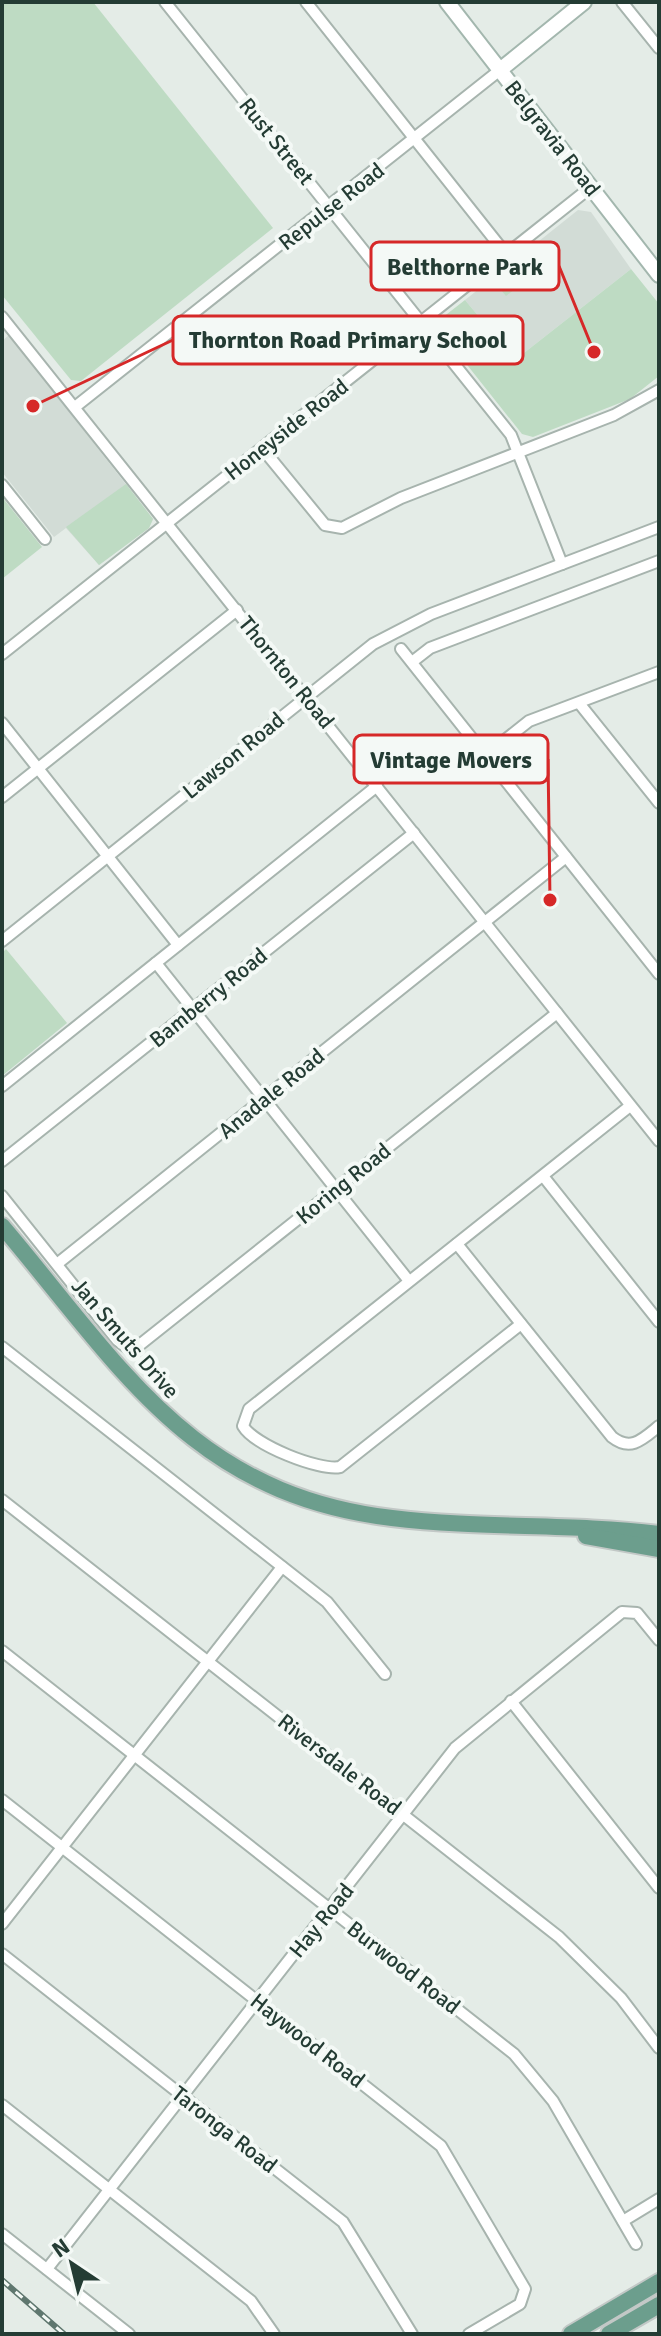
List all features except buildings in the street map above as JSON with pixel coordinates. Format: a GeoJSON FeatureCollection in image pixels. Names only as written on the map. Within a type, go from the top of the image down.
{"type":"FeatureCollection","features":[{"type":"Feature","properties":{"kind":"main road","name":"Jan Smuts Drive"},"geometry":{"type":"LineString","coordinates":[[2,1226],[140,1394],[183,1431],[230,1463],[280,1488],[352,1511],[406,1520],[659,1534]]}},
{"type":"Feature","properties":{"kind":"main road","name":"Jan Smuts Drive"},"geometry":{"type":"LineString","coordinates":[[509,1526],[659,1549]]}},
{"type":"Feature","properties":{"kind":"main road"},"geometry":{"type":"LineString","coordinates":[[571,2334],[659,2282]]}},
{"type":"Feature","properties":{"kind":"main road"},"geometry":{"type":"LineString","coordinates":[[609,2334],[659,2305]]}},
{"type":"Feature","properties":{"kind":"street","name":"Rust Street"},"geometry":{"type":"LineString","coordinates":[[165,2],[503,424],[520,452],[562,564]]}},
{"type":"Feature","properties":{"kind":"street"},"geometry":{"type":"LineString","coordinates":[[306,2],[506,254]]}},
{"type":"Feature","properties":{"kind":"street","name":"Belgravia Road"},"geometry":{"type":"LineString","coordinates":[[447,2],[659,275]]}},
{"type":"Feature","properties":{"kind":"street","name":"Repulse Road"},"geometry":{"type":"LineString","coordinates":[[75,407],[415,140],[584,2]]}},
{"type":"Feature","properties":{"kind":"street"},"geometry":{"type":"LineString","coordinates":[[622,2],[659,48]]}},
{"type":"Feature","properties":{"kind":"street","name":"Honeyside Road"},"geometry":{"type":"LineString","coordinates":[[2,654],[591,187]]}},
{"type":"Feature","properties":{"kind":"street","name":"Thornton Road"},"geometry":{"type":"LineString","coordinates":[[2,317],[6,330],[75,407],[168,522],[659,1141]]}},
{"type":"Feature","properties":{"kind":"street"},"geometry":{"type":"LineString","coordinates":[[262,448],[318,518],[333,529],[625,411],[659,390]]}},
{"type":"Feature","properties":{"kind":"street"},"geometry":{"type":"LineString","coordinates":[[2,485],[45,539]]}},
{"type":"Feature","properties":{"kind":"street","name":"Lawson Road"},"geometry":{"type":"LineString","coordinates":[[2,941],[332,674],[392,632],[659,527]]}},
{"type":"Feature","properties":{"kind":"street"},"geometry":{"type":"LineString","coordinates":[[412,662],[430,648],[659,561]]}},
{"type":"Feature","properties":{"kind":"street"},"geometry":{"type":"LineString","coordinates":[[2,797],[237,610]]}},
{"type":"Feature","properties":{"kind":"street"},"geometry":{"type":"LineString","coordinates":[[401,649],[659,974]]}},
{"type":"Feature","properties":{"kind":"street"},"geometry":{"type":"LineString","coordinates":[[486,755],[529,721],[659,672]]}},
{"type":"Feature","properties":{"kind":"street"},"geometry":{"type":"LineString","coordinates":[[579,703],[659,803]]}},
{"type":"Feature","properties":{"kind":"street"},"geometry":{"type":"LineString","coordinates":[[2,723],[178,945]]}},
{"type":"Feature","properties":{"kind":"street"},"geometry":{"type":"LineString","coordinates":[[2,1086],[377,786]]}},
{"type":"Feature","properties":{"kind":"street","name":"Bamberry Road"},"geometry":{"type":"LineString","coordinates":[[2,1161],[414,833]]}},
{"type":"Feature","properties":{"kind":"street","name":"Anadale Road"},"geometry":{"type":"LineString","coordinates":[[57,1264],[566,857]]}},
{"type":"Feature","properties":{"kind":"street"},"geometry":{"type":"LineString","coordinates":[[156,963],[409,1281]]}},
{"type":"Feature","properties":{"kind":"street","name":"Koring Road"},"geometry":{"type":"LineString","coordinates":[[57,1264],[117,1340],[128,1348],[140,1345],[557,1013]]}},
{"type":"Feature","properties":{"kind":"street"},"geometry":{"type":"LineString","coordinates":[[521,1324],[340,1467],[325,1467],[299,1459],[257,1439],[243,1426],[249,1409],[630,1106]]}},
{"type":"Feature","properties":{"kind":"street"},"geometry":{"type":"LineString","coordinates":[[543,1176],[659,1322]]}},
{"type":"Feature","properties":{"kind":"street"},"geometry":{"type":"LineString","coordinates":[[2,1196],[57,1264]]}},
{"type":"Feature","properties":{"kind":"street"},"geometry":{"type":"LineString","coordinates":[[457,1244],[618,1441],[635,1443],[659,1426]]}},
{"type":"Feature","properties":{"kind":"street"},"geometry":{"type":"LineString","coordinates":[[2,1347],[336,1611],[385,1674]]}},
{"type":"Feature","properties":{"kind":"street","name":"Riversdale Road"},"geometry":{"type":"LineString","coordinates":[[2,1500],[559,1937],[621,1998],[659,2048]]}},
{"type":"Feature","properties":{"kind":"street"},"geometry":{"type":"LineString","coordinates":[[2,1924],[282,1567]]}},
{"type":"Feature","properties":{"kind":"street","name":"Hay Road"},"geometry":{"type":"LineString","coordinates":[[47,2269],[455,1748],[622,1612],[631,1610],[659,1640]]}},
{"type":"Feature","properties":{"kind":"street","name":"Burwood Road"},"geometry":{"type":"LineString","coordinates":[[2,1651],[500,2042],[525,2065],[553,2101],[636,2244]]}},
{"type":"Feature","properties":{"kind":"street"},"geometry":{"type":"LineString","coordinates":[[511,1701],[659,1888]]}},
{"type":"Feature","properties":{"kind":"street","name":"Haywood Road"},"geometry":{"type":"LineString","coordinates":[[2,1800],[409,2119],[447,2154],[525,2289],[521,2303],[469,2334]]}},
{"type":"Feature","properties":{"kind":"street","name":"Taronga Road"},"geometry":{"type":"LineString","coordinates":[[2,1954],[347,2225],[412,2334]]}},
{"type":"Feature","properties":{"kind":"street"},"geometry":{"type":"LineString","coordinates":[[2,2105],[251,2301],[274,2334]]}},
{"type":"Feature","properties":{"kind":"street"},"geometry":{"type":"LineString","coordinates":[[623,2221],[659,2199]]}},
{"type":"Feature","properties":{"kind":"street"},"geometry":{"type":"LineString","coordinates":[[2,2234],[129,2334]]}},
{"type":"Feature","properties":{"kind":"shaded area"},"geometry":{"type":"Polygon","coordinates":[[[578,210],[591,212],[631,269],[515,360],[465,300],[578,210]]]}},
{"type":"Feature","properties":{"kind":"shaded area"},"geometry":{"type":"Polygon","coordinates":[[[9,335],[153,519],[149,528],[99,565],[66,528],[54,537],[2,472],[2,341],[9,335]]]}},
{"type":"Feature","properties":{"kind":"green space"},"geometry":{"type":"Polygon","coordinates":[[[2,2],[93,2],[273,228],[81,381],[71,380],[2,295],[2,2]]]}},
{"type":"Feature","properties":{"kind":"green space"},"geometry":{"type":"Polygon","coordinates":[[[534,245],[549,262],[506,296],[492,279],[534,245]]]}},
{"type":"Feature","properties":{"kind":"green space"},"geometry":{"type":"Polygon","coordinates":[[[631,269],[659,304],[659,376],[630,399],[533,437],[522,434],[441,332],[438,321],[465,300],[515,360],[631,269]]]}},
{"type":"Feature","properties":{"kind":"green space"},"geometry":{"type":"Polygon","coordinates":[[[126,484],[153,519],[149,528],[99,565],[66,527],[126,484]]]}},
{"type":"Feature","properties":{"kind":"green space"},"geometry":{"type":"Polygon","coordinates":[[[2,497],[42,547],[2,579],[2,497]]]}},
{"type":"Feature","properties":{"kind":"green space"},"geometry":{"type":"Polygon","coordinates":[[[6,949],[67,1023],[2,1076],[2,953],[6,949]]]}},
{"type":"Feature","properties":{"kind":"railway"},"geometry":{"type":"LineString","coordinates":[[2,2280],[64,2334]]}},
{"type":"Feature","properties":{"kind":"place","name":"Belthorne Park"},"geometry":{"type":"Point","coordinates":[594,352]}},
{"type":"Feature","properties":{"kind":"place","name":"Thornton Road Primary School"},"geometry":{"type":"Point","coordinates":[33,406]}},
{"type":"Feature","properties":{"kind":"place","name":"Vintage Movers"},"geometry":{"type":"Point","coordinates":[550,900]}}]}
